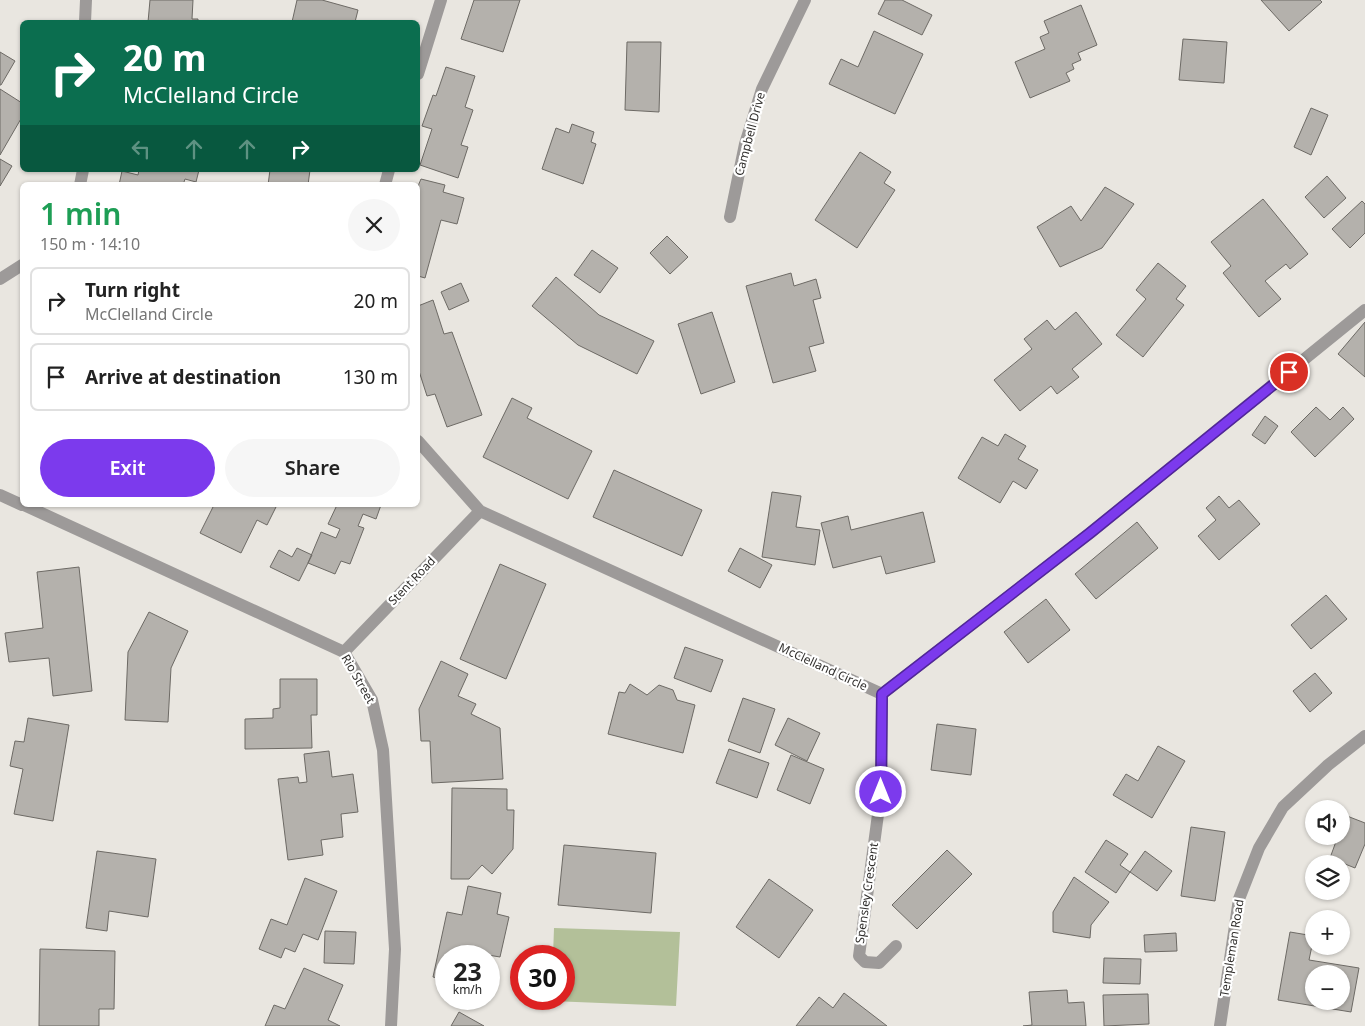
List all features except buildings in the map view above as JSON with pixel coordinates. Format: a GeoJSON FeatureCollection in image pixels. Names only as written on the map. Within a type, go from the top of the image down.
{"type":"FeatureCollection","features":[{"type":"Feature","properties":{"kind":"street"},"geometry":{"type":"LineString","coordinates":[[85,20],[86,0]]}},
{"type":"Feature","properties":{"kind":"street"},"geometry":{"type":"LineString","coordinates":[[420,68],[441,0]]}},
{"type":"Feature","properties":{"kind":"street","name":"Campbell Drive"},"geometry":{"type":"LineString","coordinates":[[730,217],[745,144],[762,89],[805,0]]}},
{"type":"Feature","properties":{"kind":"street"},"geometry":{"type":"LineString","coordinates":[[0,279],[20,266]]}},
{"type":"Feature","properties":{"kind":"street","name":"McClelland Circle"},"geometry":{"type":"LineString","coordinates":[[420,443],[480,511],[882,694],[1090,533],[1365,310]]}},
{"type":"Feature","properties":{"kind":"street","name":"Rio Street"},"geometry":{"type":"LineString","coordinates":[[0,495],[20,504]]}},
{"type":"Feature","properties":{"kind":"street","name":"Rio Street"},"geometry":{"type":"LineString","coordinates":[[27,507],[344,652],[372,700],[383,750],[395,949],[390,1026]]}},
{"type":"Feature","properties":{"kind":"street","name":"Stent Road"},"geometry":{"type":"LineString","coordinates":[[344,652],[480,511]]}},
{"type":"Feature","properties":{"kind":"street","name":"Spensley Crescent"},"geometry":{"type":"LineString","coordinates":[[882,694],[881,792],[860,956],[865,962],[879,963],[896,946]]}},
{"type":"Feature","properties":{"kind":"street","name":"Templeman Road"},"geometry":{"type":"LineString","coordinates":[[1220,1026],[1239,899],[1259,848],[1283,807],[1328,765],[1365,736]]}},
{"type":"Feature","properties":{"kind":"green space"},"geometry":{"type":"Polygon","coordinates":[[[554,928],[680,932],[676,1006],[575,1002],[575,945],[553,945],[554,928]]]}},
{"type":"Feature","properties":{"kind":"route"},"geometry":{"type":"LineString","coordinates":[[881,792],[882,694],[1090,533],[1289,372]]}}]}
